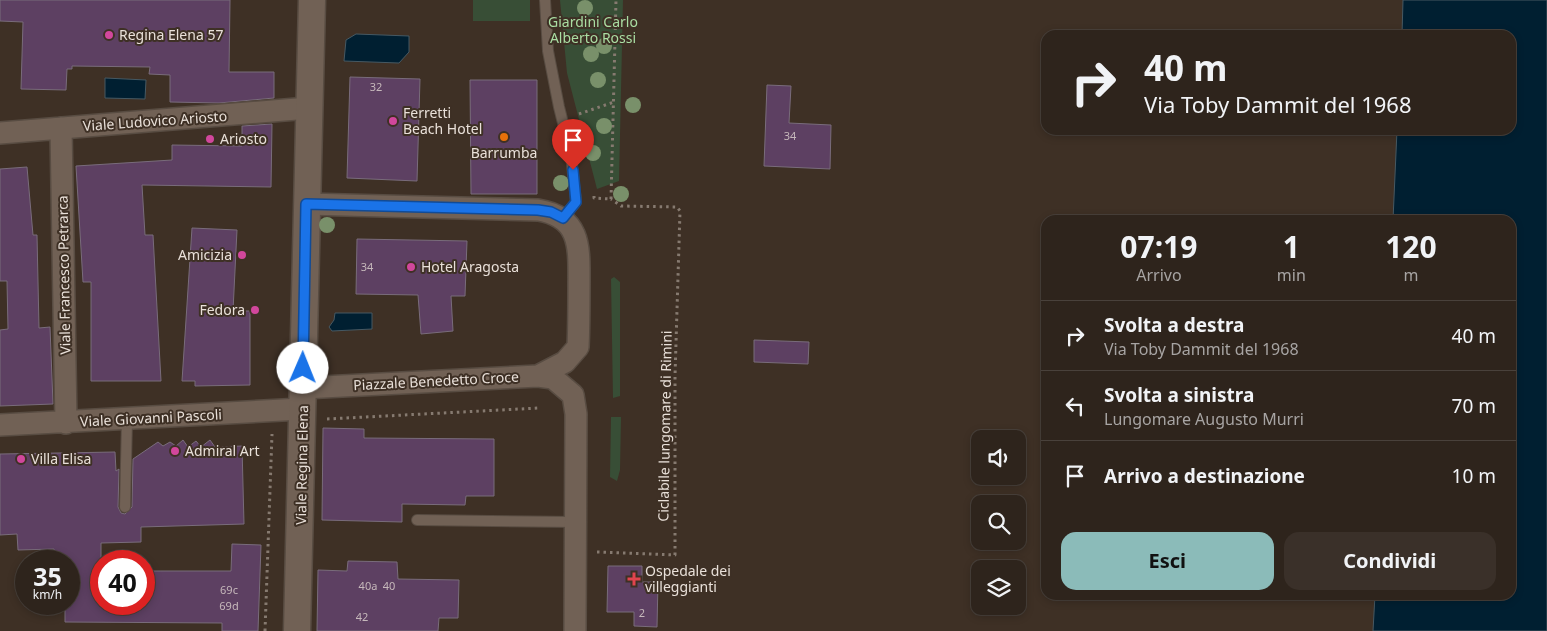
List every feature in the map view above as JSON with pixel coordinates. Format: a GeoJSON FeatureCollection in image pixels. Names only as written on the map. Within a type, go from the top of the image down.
{"type":"FeatureCollection","features":[{"type":"Feature","properties":{"kind":"street","name":"Viale Regina Elena"},"geometry":{"type":"LineString","coordinates":[[298,631],[312,0]]}},
{"type":"Feature","properties":{"kind":"street","name":"Viale Ludovico Ariosto"},"geometry":{"type":"LineString","coordinates":[[0,133],[309,108]]}},
{"type":"Feature","properties":{"kind":"street","name":"Viale Francesco Petrarca"},"geometry":{"type":"LineString","coordinates":[[61,128],[66,423]]}},
{"type":"Feature","properties":{"kind":"street"},"geometry":{"type":"LineString","coordinates":[[306,204],[538,210],[551,212],[563,218]]}},
{"type":"Feature","properties":{"kind":"street","name":"Piazzale Benedetto Croce"},"geometry":{"type":"LineString","coordinates":[[303,398],[538,376],[565,362],[578,347],[579,247],[573,230],[563,218]]}},
{"type":"Feature","properties":{"kind":"street"},"geometry":{"type":"LineString","coordinates":[[538,376],[553,378],[573,395],[576,414],[575,631]]}},
{"type":"Feature","properties":{"kind":"street","name":"Viale Giovanni Pascoli"},"geometry":{"type":"LineString","coordinates":[[0,425],[127,420],[303,398]]}},
{"type":"Feature","properties":{"kind":"lane"},"geometry":{"type":"LineString","coordinates":[[545,0],[548,51],[571,155],[576,202],[563,218]]}},
{"type":"Feature","properties":{"kind":"lane"},"geometry":{"type":"LineString","coordinates":[[125,507],[127,420]]}},
{"type":"Feature","properties":{"kind":"lane"},"geometry":{"type":"LineString","coordinates":[[417,520],[576,522]]}},
{"type":"Feature","properties":{"kind":"path"},"geometry":{"type":"LineString","coordinates":[[573,116],[614,102],[616,0]]}},
{"type":"Feature","properties":{"kind":"path","name":"Ciclabile lungomare di Rimini"},"geometry":{"type":"LineString","coordinates":[[594,552],[675,555],[675,376],[680,211],[677,207],[621,206],[611,199],[614,102]]}},
{"type":"Feature","properties":{"kind":"path"},"geometry":{"type":"LineString","coordinates":[[327,419],[539,408]]}},
{"type":"Feature","properties":{"kind":"path"},"geometry":{"type":"LineString","coordinates":[[265,631],[272,433]]}},
{"type":"Feature","properties":{"kind":"green space"},"geometry":{"type":"Polygon","coordinates":[[[473,0],[530,0],[530,21],[473,21],[473,0]]]}},
{"type":"Feature","properties":{"kind":"green space","name":"Giardini Carlo Alberto Rossi"},"geometry":{"type":"Polygon","coordinates":[[[560,0],[623,0],[619,181],[597,189],[567,73],[560,0]]]}},
{"type":"Feature","properties":{"kind":"green space"},"geometry":{"type":"Polygon","coordinates":[[[614,277],[620,282],[620,396],[613,398],[611,279],[614,277]]]}},
{"type":"Feature","properties":{"kind":"green space"},"geometry":{"type":"Polygon","coordinates":[[[611,417],[621,417],[620,470],[617,481],[610,477],[611,417]]]}},
{"type":"Feature","properties":{"kind":"water"},"geometry":{"type":"Polygon","coordinates":[[[1403,0],[1547,0],[1547,631],[1373,631],[1375,600],[1516,600],[1516,215],[1393,215],[1397,135],[1516,135],[1516,30],[1402,30],[1403,0]]]}},
{"type":"Feature","properties":{"kind":"water"},"geometry":{"type":"Polygon","coordinates":[[[356,34],[409,36],[409,52],[399,63],[344,61],[346,40],[356,34]]]}},
{"type":"Feature","properties":{"kind":"water"},"geometry":{"type":"Polygon","coordinates":[[[105,78],[146,80],[145,99],[105,98],[105,78]]]}},
{"type":"Feature","properties":{"kind":"water"},"geometry":{"type":"Polygon","coordinates":[[[335,313],[372,313],[372,329],[332,331],[329,327],[334,320],[335,313]]]}},
{"type":"Feature","properties":{"kind":"building"},"geometry":{"type":"Polygon","coordinates":[[[0,0],[230,0],[229,72],[274,72],[274,98],[219,103],[170,102],[170,75],[149,74],[150,67],[72,66],[72,69],[67,69],[66,90],[21,89],[23,22],[0,21],[0,0]]]}},
{"type":"Feature","properties":{"kind":"building","name":"Ferretti Beach Hotel"},"geometry":{"type":"Polygon","coordinates":[[[350,77],[420,79],[417,181],[347,178],[350,77]]]}},
{"type":"Feature","properties":{"kind":"building","name":"Barrumba"},"geometry":{"type":"Polygon","coordinates":[[[470,80],[537,80],[537,194],[471,194],[470,80]]]}},
{"type":"Feature","properties":{"kind":"building"},"geometry":{"type":"Polygon","coordinates":[[[767,85],[791,86],[789,123],[831,125],[830,169],[764,166],[767,85]]]}},
{"type":"Feature","properties":{"kind":"building"},"geometry":{"type":"Polygon","coordinates":[[[272,124],[271,187],[142,185],[145,235],[153,235],[161,381],[91,381],[91,282],[83,282],[76,166],[172,160],[172,145],[242,146],[242,126],[272,124]]]}},
{"type":"Feature","properties":{"kind":"building"},"geometry":{"type":"Polygon","coordinates":[[[27,167],[33,235],[37,235],[39,328],[50,327],[53,404],[0,406],[0,330],[8,329],[7,281],[0,281],[0,169],[27,167]]]}},
{"type":"Feature","properties":{"kind":"building"},"geometry":{"type":"Polygon","coordinates":[[[192,228],[237,230],[233,311],[250,311],[250,385],[195,386],[195,381],[182,381],[192,228]]]}},
{"type":"Feature","properties":{"kind":"building","name":"Hotel Aragosta"},"geometry":{"type":"Polygon","coordinates":[[[357,239],[467,241],[465,296],[451,296],[453,331],[421,334],[418,295],[356,294],[357,239]]]}},
{"type":"Feature","properties":{"kind":"building"},"geometry":{"type":"Polygon","coordinates":[[[754,340],[809,342],[808,364],[754,362],[754,340]]]}},
{"type":"Feature","properties":{"kind":"building"},"geometry":{"type":"Polygon","coordinates":[[[323,428],[364,429],[364,438],[494,439],[494,496],[466,496],[465,505],[402,504],[402,522],[322,520],[323,428]]]}},
{"type":"Feature","properties":{"kind":"building"},"geometry":{"type":"Polygon","coordinates":[[[183,440],[188,447],[196,441],[201,447],[210,440],[215,447],[242,446],[244,524],[141,527],[141,542],[101,543],[101,550],[90,550],[90,615],[155,615],[155,571],[231,571],[232,544],[261,545],[258,631],[222,631],[222,623],[65,622],[65,615],[80,615],[80,550],[18,550],[17,534],[0,535],[0,454],[115,452],[116,471],[119,469],[118,507],[121,513],[125,514],[132,507],[133,459],[158,442],[163,446],[170,442],[176,446],[183,440]]]}},
{"type":"Feature","properties":{"kind":"building"},"geometry":{"type":"Polygon","coordinates":[[[348,561],[397,562],[398,579],[459,580],[458,618],[439,618],[438,631],[317,631],[318,570],[347,571],[348,561]]]}},
{"type":"Feature","properties":{"kind":"building"},"geometry":{"type":"Polygon","coordinates":[[[608,566],[642,566],[642,582],[658,582],[657,627],[634,626],[634,612],[607,612],[608,566]]]}},
{"type":"Feature","properties":{"kind":"place","name":"Regina Elena 57"},"geometry":{"type":"Point","coordinates":[109,35]}},
{"type":"Feature","properties":{"kind":"place","name":"Ferretti Beach Hotel"},"geometry":{"type":"Point","coordinates":[393,121]}},
{"type":"Feature","properties":{"kind":"place","name":"Barrumba"},"geometry":{"type":"Point","coordinates":[504,137]}},
{"type":"Feature","properties":{"kind":"place","name":"Ariosto"},"geometry":{"type":"Point","coordinates":[210,139]}},
{"type":"Feature","properties":{"kind":"place","name":"Amicizia"},"geometry":{"type":"Point","coordinates":[242,255]}},
{"type":"Feature","properties":{"kind":"place","name":"Hotel Aragosta"},"geometry":{"type":"Point","coordinates":[411,267]}},
{"type":"Feature","properties":{"kind":"place","name":"Fedora"},"geometry":{"type":"Point","coordinates":[255,310]}},
{"type":"Feature","properties":{"kind":"place","name":"Admiral Art"},"geometry":{"type":"Point","coordinates":[175,451]}},
{"type":"Feature","properties":{"kind":"place","name":"Villa Elisa"},"geometry":{"type":"Point","coordinates":[21,459]}},
{"type":"Feature","properties":{"kind":"place","name":"Ospedale dei villeggianti"},"geometry":{"type":"Point","coordinates":[634,579]}},
{"type":"Feature","properties":{"kind":"route"},"geometry":{"type":"LineString","coordinates":[[303,368],[306,204],[538,210],[551,212],[563,218],[576,202],[573,170]]}}]}
